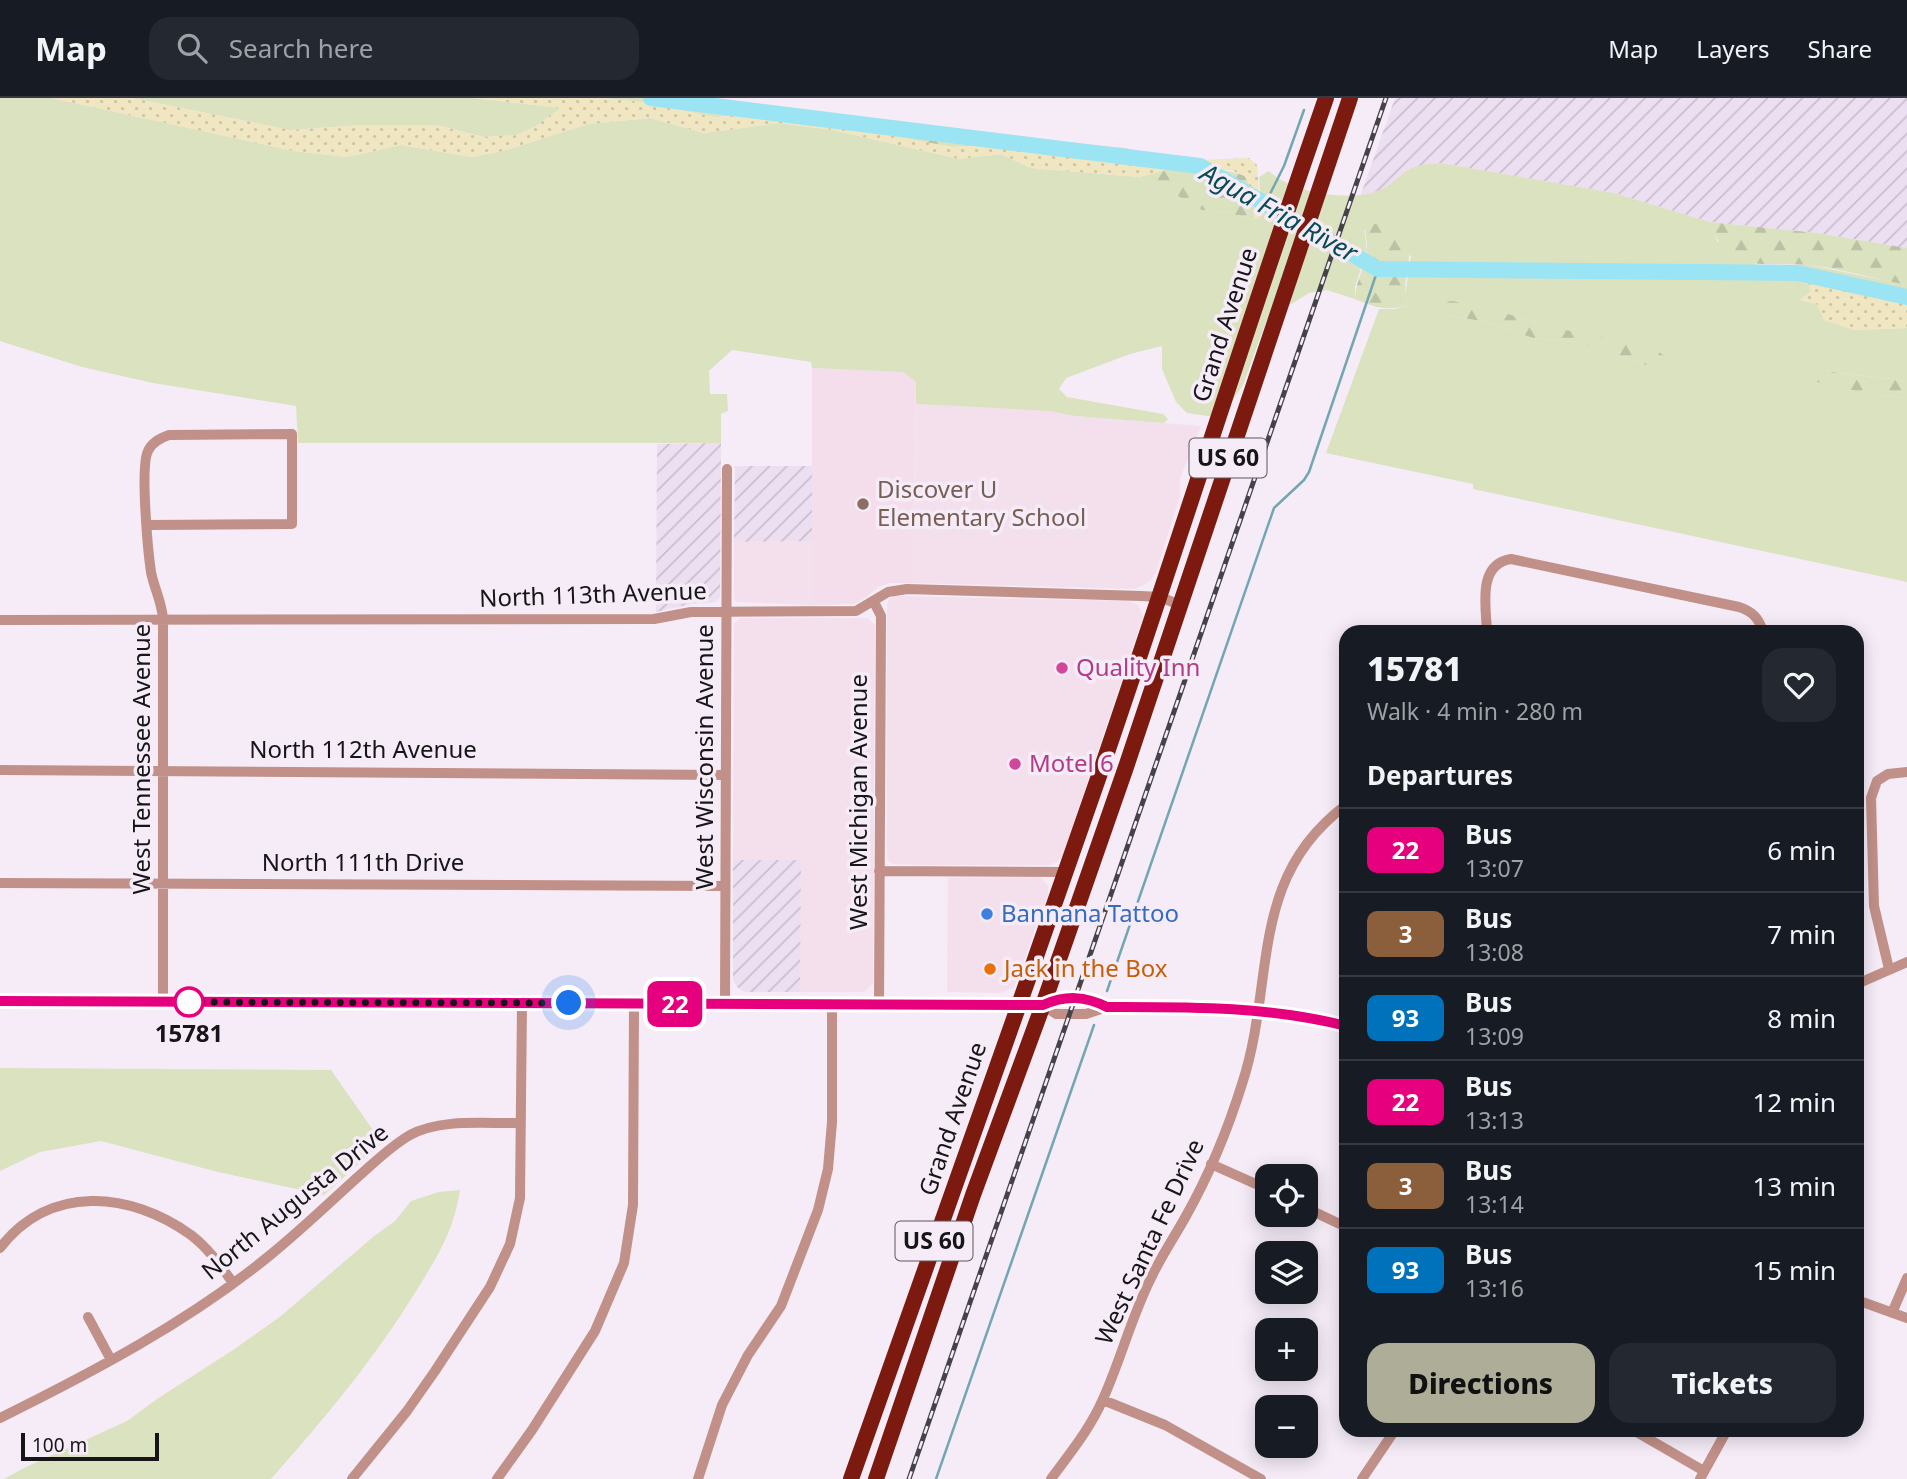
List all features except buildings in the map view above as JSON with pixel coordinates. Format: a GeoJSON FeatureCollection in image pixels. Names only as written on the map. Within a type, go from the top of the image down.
{"type":"FeatureCollection","features":[{"type":"Feature","properties":{"kind":"highway","name":"Grand Avenue"},"geometry":{"type":"LineString","coordinates":[[851,1479],[1066,872],[1326,98]]}},
{"type":"Feature","properties":{"kind":"highway","name":"Grand Avenue"},"geometry":{"type":"LineString","coordinates":[[876,1479],[973,1195],[1043,1005],[1350,99]]}},
{"type":"Feature","properties":{"kind":"street","name":"West Tennessee Avenue"},"geometry":{"type":"LineString","coordinates":[[148,525],[292,524],[292,434],[190,433],[158,438],[147,452],[145,465],[148,525],[152,572],[163,607],[163,1002]]}},
{"type":"Feature","properties":{"kind":"street","name":"West Wisconsin Avenue"},"geometry":{"type":"LineString","coordinates":[[724,1003],[727,469]]}},
{"type":"Feature","properties":{"kind":"street"},"geometry":{"type":"LineString","coordinates":[[1487,625],[1487,579],[1496,564],[1511,559],[1739,607],[1749,611],[1760,625]]}},
{"type":"Feature","properties":{"kind":"street","name":"North 113th Avenue"},"geometry":{"type":"LineString","coordinates":[[0,620],[654,619],[691,611],[856,611],[893,590],[906,589],[1160,597],[1180,605]]}},
{"type":"Feature","properties":{"kind":"street","name":"West Michigan Avenue"},"geometry":{"type":"LineString","coordinates":[[874,602],[881,616],[879,1004]]}},
{"type":"Feature","properties":{"kind":"street","name":"North 112th Avenue"},"geometry":{"type":"LineString","coordinates":[[0,770],[726,775]]}},
{"type":"Feature","properties":{"kind":"street"},"geometry":{"type":"LineString","coordinates":[[1889,969],[1874,906],[1871,798],[1877,781],[1888,774],[1907,772]]}},
{"type":"Feature","properties":{"kind":"street","name":"West Santa Fe Drive"},"geometry":{"type":"LineString","coordinates":[[1051,1479],[1087,1430],[1103,1400],[1120,1351],[1152,1276],[1187,1216],[1211,1164],[1242,1084],[1259,1010],[1276,900],[1286,876],[1298,854],[1320,827],[1339,811]]}},
{"type":"Feature","properties":{"kind":"street"},"geometry":{"type":"LineString","coordinates":[[879,871],[1066,872]]}},
{"type":"Feature","properties":{"kind":"street","name":"North 111th Drive"},"geometry":{"type":"LineString","coordinates":[[0,883],[725,886]]}},
{"type":"Feature","properties":{"kind":"street"},"geometry":{"type":"LineString","coordinates":[[1864,981],[1907,962]]}},
{"type":"Feature","properties":{"kind":"street"},"geometry":{"type":"LineString","coordinates":[[0,1001],[1043,1005],[1058,998],[1090,999],[1107,1007],[1259,1010],[1339,1024]]}},
{"type":"Feature","properties":{"kind":"street"},"geometry":{"type":"LineString","coordinates":[[352,1479],[407,1411],[435,1371],[502,1264],[516,1223],[520,1198],[522,1003]]}},
{"type":"Feature","properties":{"kind":"street"},"geometry":{"type":"LineString","coordinates":[[497,1479],[532,1430],[595,1331],[624,1263],[633,1205],[634,1004]]}},
{"type":"Feature","properties":{"kind":"street"},"geometry":{"type":"LineString","coordinates":[[698,1479],[722,1405],[748,1355],[781,1306],[818,1210],[828,1169],[832,1122],[832,1004]]}},
{"type":"Feature","properties":{"kind":"street","name":"North Augusta Drive"},"geometry":{"type":"LineString","coordinates":[[0,1418],[66,1386],[172,1325],[233,1283],[270,1256],[387,1152],[411,1135],[447,1124],[520,1123]]}},
{"type":"Feature","properties":{"kind":"street"},"geometry":{"type":"LineString","coordinates":[[1211,1164],[1255,1184]]}},
{"type":"Feature","properties":{"kind":"street"},"geometry":{"type":"LineString","coordinates":[[0,1248],[27,1220],[52,1208],[74,1201],[105,1201],[137,1208],[167,1220],[192,1236],[214,1257],[233,1283]]}},
{"type":"Feature","properties":{"kind":"street"},"geometry":{"type":"LineString","coordinates":[[1318,1214],[1339,1224]]}},
{"type":"Feature","properties":{"kind":"street"},"geometry":{"type":"LineString","coordinates":[[1892,1313],[1907,1278]]}},
{"type":"Feature","properties":{"kind":"street"},"geometry":{"type":"LineString","coordinates":[[1864,1303],[1907,1318]]}},
{"type":"Feature","properties":{"kind":"street"},"geometry":{"type":"LineString","coordinates":[[88,1317],[111,1360]]}},
{"type":"Feature","properties":{"kind":"street"},"geometry":{"type":"LineString","coordinates":[[1103,1400],[1165,1425],[1261,1479]]}},
{"type":"Feature","properties":{"kind":"street"},"geometry":{"type":"LineString","coordinates":[[1362,1479],[1390,1437]]}},
{"type":"Feature","properties":{"kind":"street"},"geometry":{"type":"LineString","coordinates":[[1644,1437],[1702,1475],[1723,1437]]}},
{"type":"Feature","properties":{"kind":"shaded area"},"geometry":{"type":"Polygon","coordinates":[[[1395,98],[1907,98],[1907,248],[1817,233],[1710,222],[1614,193],[1441,163],[1415,167],[1381,190],[1360,197],[1395,98]]]}},
{"type":"Feature","properties":{"kind":"shaded area","name":"Discover U Elementary School"},"geometry":{"type":"Polygon","coordinates":[[[812,368],[903,372],[916,382],[913,583],[890,583],[878,587],[854,604],[812,605],[812,368]]]}},
{"type":"Feature","properties":{"kind":"shaded area"},"geometry":{"type":"Polygon","coordinates":[[[916,404],[1049,411],[1075,416],[1201,426],[1180,478],[1180,496],[1156,572],[1151,580],[1135,589],[913,583],[916,404]]]}},
{"type":"Feature","properties":{"kind":"shaded area"},"geometry":{"type":"Polygon","coordinates":[[[721,443],[720,597],[716,602],[691,604],[656,612],[657,444],[721,443]]]}},
{"type":"Feature","properties":{"kind":"shaded area"},"geometry":{"type":"Polygon","coordinates":[[[735,466],[812,466],[812,541],[734,542],[735,466]]]}},
{"type":"Feature","properties":{"kind":"shaded area"},"geometry":{"type":"Polygon","coordinates":[[[812,541],[812,605],[736,602],[734,542],[812,541]]]}},
{"type":"Feature","properties":{"kind":"shaded area"},"geometry":{"type":"Polygon","coordinates":[[[895,596],[1129,601],[1138,605],[1143,617],[1062,857],[1056,862],[1050,865],[932,865],[889,862],[887,605],[889,599],[895,596]]]}},
{"type":"Feature","properties":{"kind":"shaded area"},"geometry":{"type":"Polygon","coordinates":[[[740,618],[867,618],[875,625],[873,983],[864,992],[800,992],[801,861],[733,860],[734,624],[740,618]]]}},
{"type":"Feature","properties":{"kind":"shaded area"},"geometry":{"type":"Polygon","coordinates":[[[733,860],[801,860],[800,992],[745,992],[737,987],[733,980],[733,860]]]}},
{"type":"Feature","properties":{"kind":"shaded area"},"geometry":{"type":"Polygon","coordinates":[[[1040,877],[1048,886],[1048,894],[1014,987],[1001,993],[947,992],[948,878],[1040,877]]]}},
{"type":"Feature","properties":{"kind":"green space"},"geometry":{"type":"Polygon","coordinates":[[[0,98],[52,98],[294,151],[347,157],[401,145],[472,157],[503,151],[588,124],[650,118],[704,133],[778,123],[833,130],[959,159],[1001,154],[1031,168],[1139,177],[1153,189],[1178,196],[1202,210],[1230,213],[1254,220],[1261,203],[1259,177],[1269,171],[1279,179],[1306,190],[1352,196],[1378,191],[1414,167],[1441,163],[1614,193],[1710,222],[1717,241],[1757,265],[1810,265],[1907,285],[1907,293],[1903,289],[1805,270],[1802,282],[1808,284],[1811,291],[1801,300],[1817,304],[1824,320],[1855,330],[1907,328],[1907,381],[1826,371],[1875,395],[1907,398],[1907,582],[1473,489],[1473,484],[1326,453],[1379,309],[1395,309],[1407,305],[1405,295],[1411,256],[1364,230],[1367,250],[1355,287],[1355,299],[1327,290],[1309,293],[1267,319],[1243,385],[1221,418],[1187,413],[1176,402],[1162,369],[1162,346],[1130,354],[1066,378],[1059,389],[1067,397],[1163,414],[1168,419],[1164,423],[1075,416],[1049,411],[916,404],[916,382],[903,372],[812,368],[811,362],[732,350],[709,371],[710,394],[727,394],[728,411],[721,414],[721,443],[298,443],[296,406],[153,383],[82,367],[0,341],[0,98]],[[1476,305],[1441,314],[1486,322],[1533,338],[1574,342],[1659,369],[1561,329],[1476,305]]]}},
{"type":"Feature","properties":{"kind":"green space"},"geometry":{"type":"Polygon","coordinates":[[[132,98],[473,98],[561,108],[536,126],[517,135],[484,137],[436,125],[361,125],[290,130],[132,98]]]}},
{"type":"Feature","properties":{"kind":"green space"},"geometry":{"type":"Polygon","coordinates":[[[604,98],[686,98],[723,110],[774,114],[713,117],[641,102],[604,98]]]}},
{"type":"Feature","properties":{"kind":"green space"},"geometry":{"type":"Polygon","coordinates":[[[860,123],[949,137],[999,137],[1126,148],[1172,160],[1145,162],[1099,155],[1031,151],[997,144],[952,147],[842,127],[860,123]]]}},
{"type":"Feature","properties":{"kind":"green space"},"geometry":{"type":"Polygon","coordinates":[[[1179,167],[1221,170],[1245,176],[1254,194],[1254,220],[1230,213],[1202,210],[1178,196],[1153,189],[1139,177],[1179,167]]]}},
{"type":"Feature","properties":{"kind":"green space"},"geometry":{"type":"Polygon","coordinates":[[[1710,222],[1817,233],[1907,248],[1907,285],[1810,265],[1750,263],[1727,251],[1710,222]]]}},
{"type":"Feature","properties":{"kind":"green space"},"geometry":{"type":"Polygon","coordinates":[[[1368,223],[1389,227],[1408,242],[1405,291],[1407,305],[1381,308],[1355,299],[1366,256],[1365,230],[1368,223]]]}},
{"type":"Feature","properties":{"kind":"green space"},"geometry":{"type":"Polygon","coordinates":[[[1451,301],[1476,305],[1561,329],[1656,349],[1674,365],[1659,369],[1574,342],[1533,338],[1486,322],[1441,314],[1441,304],[1451,301]]]}},
{"type":"Feature","properties":{"kind":"green space"},"geometry":{"type":"Polygon","coordinates":[[[1825,371],[1907,381],[1907,398],[1875,395],[1808,380],[1810,373],[1825,371]]]}},
{"type":"Feature","properties":{"kind":"green space"},"geometry":{"type":"Polygon","coordinates":[[[0,1068],[331,1070],[382,1143],[324,1195],[218,1172],[101,1141],[40,1152],[0,1171],[0,1068]]]}},
{"type":"Feature","properties":{"kind":"green space"},"geometry":{"type":"Polygon","coordinates":[[[460,1190],[445,1241],[402,1314],[349,1386],[271,1479],[4,1479],[127,1421],[233,1350],[281,1316],[395,1221],[411,1201],[439,1192],[460,1190]]]}},
{"type":"Feature","properties":{"kind":"sand"},"geometry":{"type":"Polygon","coordinates":[[[52,98],[132,98],[290,130],[361,125],[436,125],[484,137],[517,135],[536,126],[560,108],[473,98],[603,98],[641,102],[713,117],[774,114],[952,147],[997,144],[1031,151],[1099,155],[1145,162],[1249,158],[1257,165],[1261,217],[1254,220],[1254,194],[1245,176],[1231,170],[1208,171],[1179,167],[1139,177],[1031,168],[1001,154],[959,159],[833,130],[778,123],[704,133],[650,118],[588,124],[503,151],[472,157],[401,145],[347,157],[294,151],[52,98]]]}},
{"type":"Feature","properties":{"kind":"sand"},"geometry":{"type":"Polygon","coordinates":[[[1804,270],[1903,289],[1907,293],[1907,328],[1855,330],[1824,320],[1817,304],[1800,299],[1811,291],[1808,284],[1802,283],[1804,270]]]}},
{"type":"Feature","properties":{"kind":"waterway","name":"Agua Fria River"},"geometry":{"type":"LineString","coordinates":[[651,98],[1200,166],[1378,269],[1797,273],[1907,297]]}},
{"type":"Feature","properties":{"kind":"waterway"},"geometry":{"type":"LineString","coordinates":[[1265,204],[1284,166],[1304,110]]}},
{"type":"Feature","properties":{"kind":"waterway"},"geometry":{"type":"LineString","coordinates":[[1107,991],[1274,508],[1309,472],[1378,269]]}},
{"type":"Feature","properties":{"kind":"waterway"},"geometry":{"type":"LineString","coordinates":[[936,1479],[1094,1025]]}},
{"type":"Feature","properties":{"kind":"railway"},"geometry":{"type":"LineString","coordinates":[[909,1479],[1386,98]]}},
{"type":"Feature","properties":{"kind":"bus line","name":"22"},"geometry":{"type":"LineString","coordinates":[[0,1001],[1043,1005],[1058,998],[1090,999],[1107,1007],[1240,1008],[1310,1017],[1339,1024]]}},
{"type":"Feature","properties":{"kind":"place","name":"Discover U Elementary School"},"geometry":{"type":"Point","coordinates":[863,504]}},
{"type":"Feature","properties":{"kind":"place","name":"Quality Inn"},"geometry":{"type":"Point","coordinates":[1062,668]}},
{"type":"Feature","properties":{"kind":"place","name":"Motel 6"},"geometry":{"type":"Point","coordinates":[1015,764]}},
{"type":"Feature","properties":{"kind":"place","name":"Bannana Tattoo"},"geometry":{"type":"Point","coordinates":[987,914]}},
{"type":"Feature","properties":{"kind":"place","name":"Jack in the Box"},"geometry":{"type":"Point","coordinates":[990,969]}},
{"type":"Feature","properties":{"kind":"place","name":"15781"},"geometry":{"type":"Point","coordinates":[189,1002]}},
{"type":"Feature","properties":{"kind":"route"},"geometry":{"type":"LineString","coordinates":[[189,1002],[569,1003]]}}]}
